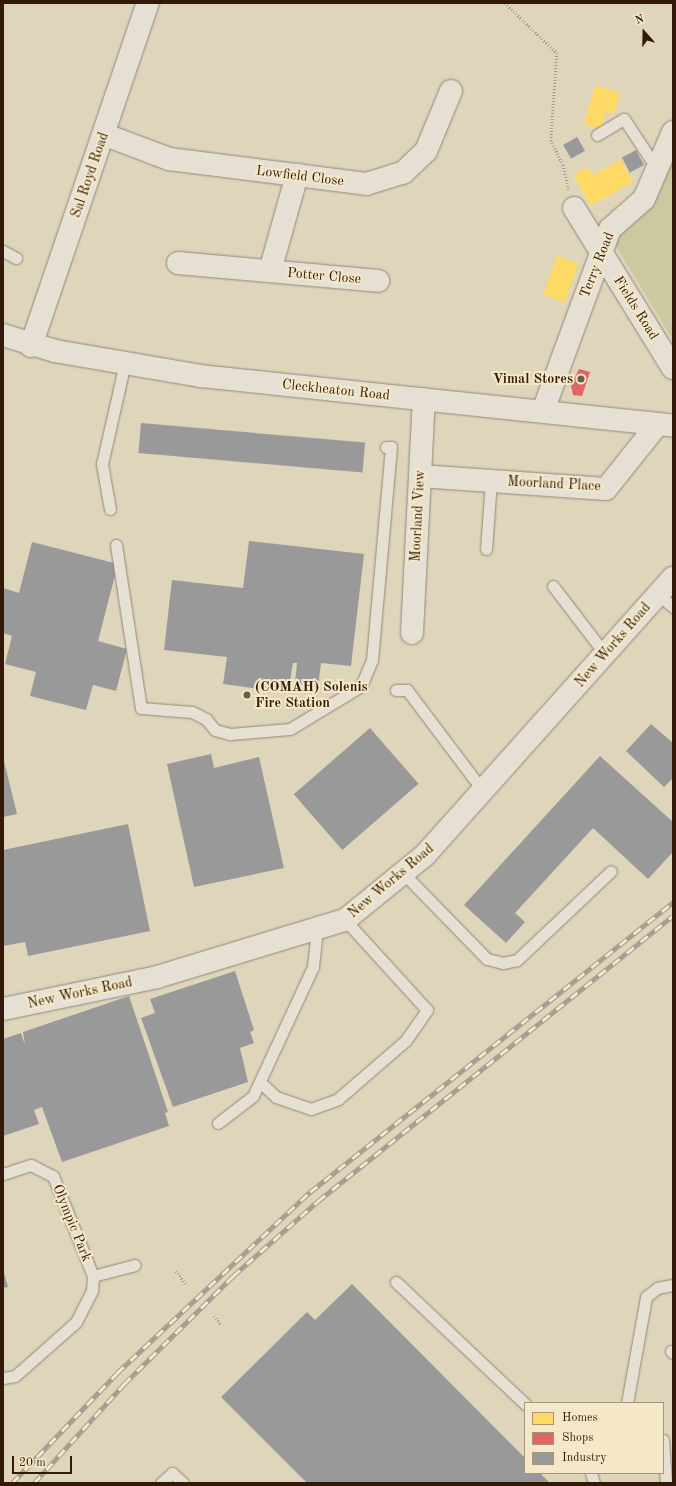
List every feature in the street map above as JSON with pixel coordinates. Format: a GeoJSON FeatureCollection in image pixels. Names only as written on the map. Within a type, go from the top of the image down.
{"type":"FeatureCollection","features":[{"type":"Feature","properties":{"kind":"street","name":"Sal Royd Road"},"geometry":{"type":"LineString","coordinates":[[32,346],[148,3]]}},
{"type":"Feature","properties":{"kind":"street","name":"Lowfield Close"},"geometry":{"type":"LineString","coordinates":[[103,134],[169,159],[366,184],[403,173],[426,151],[451,91]]}},
{"type":"Feature","properties":{"kind":"street","name":"Terry Road"},"geometry":{"type":"LineString","coordinates":[[543,411],[610,229],[644,199],[673,132]]}},
{"type":"Feature","properties":{"kind":"street","name":"Potter Close"},"geometry":{"type":"LineString","coordinates":[[270,271],[298,175]]}},
{"type":"Feature","properties":{"kind":"street","name":"Fields Road"},"geometry":{"type":"LineString","coordinates":[[574,208],[673,368]]}},
{"type":"Feature","properties":{"kind":"street","name":"Potter Close"},"geometry":{"type":"LineString","coordinates":[[178,263],[378,281]]}},
{"type":"Feature","properties":{"kind":"street","name":"Cleckheaton Road"},"geometry":{"type":"LineString","coordinates":[[3,335],[32,346],[125,364],[201,376],[543,411],[665,426]]}},
{"type":"Feature","properties":{"kind":"street","name":"Moorland View"},"geometry":{"type":"LineString","coordinates":[[412,633],[424,399]]}},
{"type":"Feature","properties":{"kind":"street","name":"Moorland Place"},"geometry":{"type":"LineString","coordinates":[[420,476],[606,489],[665,426]]}},
{"type":"Feature","properties":{"kind":"street","name":"New Works Road"},"geometry":{"type":"LineString","coordinates":[[3,1010],[157,976],[345,920],[403,873],[484,792],[605,654],[666,601],[673,578]]}},
{"type":"Feature","properties":{"kind":"lane"},"geometry":{"type":"LineString","coordinates":[[597,136],[624,119],[657,169]]}},
{"type":"Feature","properties":{"kind":"lane"},"geometry":{"type":"LineString","coordinates":[[3,250],[16,258]]}},
{"type":"Feature","properties":{"kind":"lane"},"geometry":{"type":"LineString","coordinates":[[110,509],[102,464],[125,364]]}},
{"type":"Feature","properties":{"kind":"lane"},"geometry":{"type":"LineString","coordinates":[[116,545],[141,708],[192,712],[206,719],[215,730],[230,734],[290,730],[361,686],[372,660],[391,447],[386,447]]}},
{"type":"Feature","properties":{"kind":"lane"},"geometry":{"type":"LineString","coordinates":[[486,548],[491,481]]}},
{"type":"Feature","properties":{"kind":"lane"},"geometry":{"type":"LineString","coordinates":[[553,586],[605,654]]}},
{"type":"Feature","properties":{"kind":"lane"},"geometry":{"type":"LineString","coordinates":[[396,690],[407,690],[484,792]]}},
{"type":"Feature","properties":{"kind":"lane"},"geometry":{"type":"LineString","coordinates":[[403,873],[487,959],[503,963],[517,960],[611,871]]}},
{"type":"Feature","properties":{"kind":"lane"},"geometry":{"type":"LineString","coordinates":[[260,1082],[276,1097],[311,1109],[338,1099],[406,1040],[427,1010],[345,920]]}},
{"type":"Feature","properties":{"kind":"lane"},"geometry":{"type":"LineString","coordinates":[[218,1123],[253,1096],[313,967],[317,928]]}},
{"type":"Feature","properties":{"kind":"lane","name":"Olympic Park"},"geometry":{"type":"LineString","coordinates":[[3,1174],[31,1165],[53,1176],[93,1276],[92,1290],[76,1322],[15,1376],[3,1378]]}},
{"type":"Feature","properties":{"kind":"lane","name":"Olympic Park"},"geometry":{"type":"LineString","coordinates":[[93,1276],[135,1265]]}},
{"type":"Feature","properties":{"kind":"lane"},"geometry":{"type":"LineString","coordinates":[[396,1282],[524,1403]]}},
{"type":"Feature","properties":{"kind":"lane"},"geometry":{"type":"LineString","coordinates":[[627,1402],[646,1297],[657,1288],[673,1285]]}},
{"type":"Feature","properties":{"kind":"lane"},"geometry":{"type":"LineString","coordinates":[[664,1454],[666,1483]]}},
{"type":"Feature","properties":{"kind":"lane"},"geometry":{"type":"LineString","coordinates":[[161,1483],[172,1473],[183,1483]]}},
{"type":"Feature","properties":{"kind":"path"},"geometry":{"type":"LineString","coordinates":[[505,3],[557,53],[551,140],[563,165],[574,208]]}},
{"type":"Feature","properties":{"kind":"path"},"geometry":{"type":"LineString","coordinates":[[176,1272],[188,1285]]}},
{"type":"Feature","properties":{"kind":"path"},"geometry":{"type":"LineString","coordinates":[[214,1316],[221,1324]]}},
{"type":"Feature","properties":{"kind":"green space"},"geometry":{"type":"Polygon","coordinates":[[[673,163],[673,340],[613,241],[664,169],[673,163]]]}},
{"type":"Feature","properties":{"kind":"building: Homes"},"geometry":{"type":"Polygon","coordinates":[[[595,85],[620,93],[614,114],[606,112],[601,129],[584,124],[595,85]]]}},
{"type":"Feature","properties":{"kind":"building: Homes"},"geometry":{"type":"Polygon","coordinates":[[[621,160],[633,182],[590,206],[573,175],[587,167],[592,175],[621,160]]]}},
{"type":"Feature","properties":{"kind":"building: Homes"},"geometry":{"type":"Polygon","coordinates":[[[557,256],[579,264],[565,302],[543,295],[557,256]]]}},
{"type":"Feature","properties":{"kind":"building: Shops","name":"Vimal Stores"},"geometry":{"type":"Polygon","coordinates":[[[579,369],[590,372],[582,396],[573,395],[571,386],[579,369]]]}},
{"type":"Feature","properties":{"kind":"building: Industry"},"geometry":{"type":"Polygon","coordinates":[[[577,137],[585,151],[571,159],[563,145],[577,137]]]}},
{"type":"Feature","properties":{"kind":"building: Industry"},"geometry":{"type":"Polygon","coordinates":[[[636,150],[644,165],[630,173],[622,158],[636,150]]]}},
{"type":"Feature","properties":{"kind":"building: Industry"},"geometry":{"type":"Polygon","coordinates":[[[141,423],[365,443],[363,472],[138,453],[141,423]]]}},
{"type":"Feature","properties":{"kind":"building: Industry"},"geometry":{"type":"Polygon","coordinates":[[[249,541],[364,554],[351,666],[321,663],[318,687],[295,683],[297,663],[293,663],[288,693],[223,684],[227,657],[164,650],[172,580],[243,588],[249,541]]]}},
{"type":"Feature","properties":{"kind":"building: Industry"},"geometry":{"type":"Polygon","coordinates":[[[32,542],[118,564],[98,641],[127,649],[116,691],[93,685],[86,710],[30,696],[36,672],[5,664],[12,636],[3,633],[3,588],[19,593],[32,542]]]}},
{"type":"Feature","properties":{"kind":"building: Industry"},"geometry":{"type":"Polygon","coordinates":[[[651,724],[673,743],[673,778],[664,787],[626,751],[651,724]]]}},
{"type":"Feature","properties":{"kind":"building: Industry"},"geometry":{"type":"Polygon","coordinates":[[[370,728],[419,784],[342,850],[294,794],[370,728]]]}},
{"type":"Feature","properties":{"kind":"building: Industry"},"geometry":{"type":"Polygon","coordinates":[[[211,754],[214,768],[259,757],[284,868],[194,887],[167,764],[211,754]]]}},
{"type":"Feature","properties":{"kind":"building: Industry"},"geometry":{"type":"Polygon","coordinates":[[[600,756],[673,822],[673,852],[648,879],[593,828],[515,913],[525,922],[506,943],[464,905],[600,756]]]}},
{"type":"Feature","properties":{"kind":"building: Industry"},"geometry":{"type":"Polygon","coordinates":[[[3,757],[17,814],[3,817],[3,757]]]}},
{"type":"Feature","properties":{"kind":"building: Industry"},"geometry":{"type":"Polygon","coordinates":[[[128,824],[150,931],[28,956],[25,942],[3,946],[3,850],[128,824]]]}},
{"type":"Feature","properties":{"kind":"building: Industry"},"geometry":{"type":"Polygon","coordinates":[[[235,971],[254,1030],[250,1032],[254,1043],[240,1048],[248,1082],[173,1107],[141,1018],[155,1013],[150,999],[235,971]]]}},
{"type":"Feature","properties":{"kind":"building: Industry"},"geometry":{"type":"Polygon","coordinates":[[[129,996],[168,1112],[165,1113],[169,1126],[62,1162],[42,1107],[34,1110],[39,1124],[3,1136],[3,1039],[21,1033],[25,1045],[23,1032],[129,996]]]}},
{"type":"Feature","properties":{"kind":"building: Industry"},"geometry":{"type":"Polygon","coordinates":[[[3,1269],[8,1287],[3,1288],[3,1269]]]}},
{"type":"Feature","properties":{"kind":"building: Industry"},"geometry":{"type":"Polygon","coordinates":[[[352,1284],[524,1457],[524,1474],[541,1474],[550,1483],[307,1483],[221,1397],[307,1312],[315,1320],[352,1284]]]}},
{"type":"Feature","properties":{"kind":"railway"},"geometry":{"type":"LineString","coordinates":[[12,1483],[117,1373],[310,1192],[673,902]]}},
{"type":"Feature","properties":{"kind":"railway"},"geometry":{"type":"LineString","coordinates":[[34,1483],[124,1384],[233,1276],[318,1201],[673,916]]}},
{"type":"Feature","properties":{"kind":"place","name":"Vimal Stores"},"geometry":{"type":"Point","coordinates":[581,379]}},
{"type":"Feature","properties":{"kind":"place","name":"(COMAH) Solenis Fire Station"},"geometry":{"type":"Point","coordinates":[247,695]}}]}
